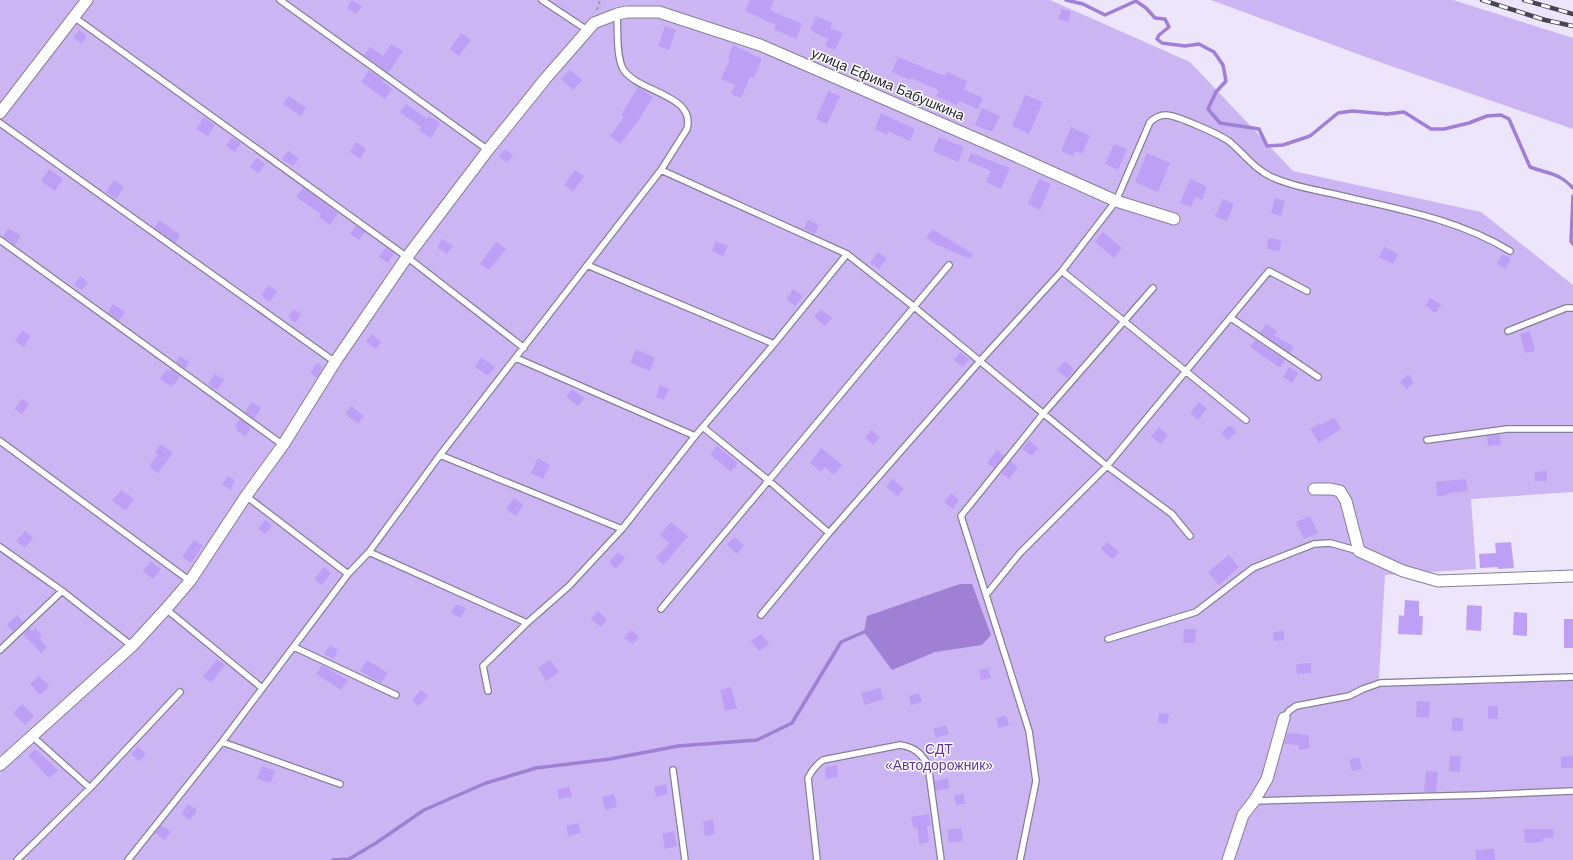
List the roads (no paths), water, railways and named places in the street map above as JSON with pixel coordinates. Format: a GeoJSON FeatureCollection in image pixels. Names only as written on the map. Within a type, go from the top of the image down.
{"type":"FeatureCollection","features":[{"type":"Feature","properties":{"kind":"street"},"geometry":{"type":"LineString","coordinates":[[0,113],[87,0]]}},
{"type":"Feature","properties":{"kind":"street","name":"улица Ефима Бабушкина"},"geometry":{"type":"LineString","coordinates":[[0,765],[132,646],[190,581],[246,496],[282,445],[335,362],[407,257],[488,150],[546,78],[594,23],[617,14],[627,12],[658,12],[760,45],[1116,201],[1174,219]]}},
{"type":"Feature","properties":{"kind":"street"},"geometry":{"type":"LineString","coordinates":[[1314,489],[1331,489],[1340,491],[1346,501],[1359,551],[1403,571],[1438,581],[1573,576]]}},
{"type":"Feature","properties":{"kind":"street"},"geometry":{"type":"LineString","coordinates":[[1228,860],[1243,815],[1254,801],[1267,779],[1284,718]]}},
{"type":"Feature","properties":{"kind":"lane"},"geometry":{"type":"LineString","coordinates":[[280,0],[488,150]]}},
{"type":"Feature","properties":{"kind":"lane"},"geometry":{"type":"LineString","coordinates":[[542,0],[587,30]]}},
{"type":"Feature","properties":{"kind":"lane"},"geometry":{"type":"LineString","coordinates":[[128,860],[222,742],[348,574],[369,552],[440,455],[661,170],[687,129],[688,116],[685,109],[678,103],[634,80],[626,73],[619,59],[617,14]]}},
{"type":"Feature","properties":{"kind":"lane"},"geometry":{"type":"LineString","coordinates":[[74,16],[407,257],[524,348]]}},
{"type":"Feature","properties":{"kind":"lane"},"geometry":{"type":"LineString","coordinates":[[761,616],[829,533],[980,361],[1062,271],[1116,201],[1150,122],[1157,116],[1168,115],[1182,119],[1228,141],[1262,171],[1283,183],[1402,210],[1459,226],[1492,240],[1510,251]]}},
{"type":"Feature","properties":{"kind":"lane"},"geometry":{"type":"LineString","coordinates":[[0,123],[335,362]]}},
{"type":"Feature","properties":{"kind":"lane"},"geometry":{"type":"LineString","coordinates":[[661,170],[847,254],[913,306],[1107,466],[1172,514],[1190,536]]}},
{"type":"Feature","properties":{"kind":"lane"},"geometry":{"type":"LineString","coordinates":[[0,240],[282,445]]}},
{"type":"Feature","properties":{"kind":"lane"},"geometry":{"type":"LineString","coordinates":[[488,691],[483,666],[527,623],[569,586],[622,529],[696,436],[774,344],[847,254]]}},
{"type":"Feature","properties":{"kind":"lane"},"geometry":{"type":"LineString","coordinates":[[587,265],[774,344]]}},
{"type":"Feature","properties":{"kind":"lane"},"geometry":{"type":"LineString","coordinates":[[661,609],[913,306],[949,265]]}},
{"type":"Feature","properties":{"kind":"lane"},"geometry":{"type":"LineString","coordinates":[[1062,271],[1246,420]]}},
{"type":"Feature","properties":{"kind":"lane"},"geometry":{"type":"LineString","coordinates":[[986,595],[1020,553],[1107,466],[1269,271],[1307,291]]}},
{"type":"Feature","properties":{"kind":"lane"},"geometry":{"type":"LineString","coordinates":[[1020,860],[1036,781],[1029,731],[960,516],[1043,414],[1153,288]]}},
{"type":"Feature","properties":{"kind":"lane"},"geometry":{"type":"LineString","coordinates":[[1508,331],[1566,308],[1573,308]]}},
{"type":"Feature","properties":{"kind":"lane"},"geometry":{"type":"LineString","coordinates":[[1231,318],[1318,377]]}},
{"type":"Feature","properties":{"kind":"lane"},"geometry":{"type":"LineString","coordinates":[[516,358],[696,436]]}},
{"type":"Feature","properties":{"kind":"lane"},"geometry":{"type":"LineString","coordinates":[[704,428],[768,480],[829,533]]}},
{"type":"Feature","properties":{"kind":"lane"},"geometry":{"type":"LineString","coordinates":[[1427,440],[1507,429],[1573,430]]}},
{"type":"Feature","properties":{"kind":"lane"},"geometry":{"type":"LineString","coordinates":[[0,441],[190,581]]}},
{"type":"Feature","properties":{"kind":"lane"},"geometry":{"type":"LineString","coordinates":[[440,455],[622,529]]}},
{"type":"Feature","properties":{"kind":"lane"},"geometry":{"type":"LineString","coordinates":[[246,496],[348,574]]}},
{"type":"Feature","properties":{"kind":"lane"},"geometry":{"type":"LineString","coordinates":[[1108,639],[1196,612],[1253,568],[1314,544],[1330,543],[1359,551]]}},
{"type":"Feature","properties":{"kind":"lane"},"geometry":{"type":"LineString","coordinates":[[0,547],[62,591],[132,646]]}},
{"type":"Feature","properties":{"kind":"lane"},"geometry":{"type":"LineString","coordinates":[[369,552],[527,623]]}},
{"type":"Feature","properties":{"kind":"lane"},"geometry":{"type":"LineString","coordinates":[[0,650],[62,591]]}},
{"type":"Feature","properties":{"kind":"lane"},"geometry":{"type":"LineString","coordinates":[[166,609],[262,688]]}},
{"type":"Feature","properties":{"kind":"lane"},"geometry":{"type":"LineString","coordinates":[[294,647],[396,695]]}},
{"type":"Feature","properties":{"kind":"lane"},"geometry":{"type":"LineString","coordinates":[[1284,718],[1289,711],[1296,706],[1349,696],[1380,683],[1573,677]]}},
{"type":"Feature","properties":{"kind":"lane"},"geometry":{"type":"LineString","coordinates":[[17,860],[90,788],[180,692]]}},
{"type":"Feature","properties":{"kind":"lane"},"geometry":{"type":"LineString","coordinates":[[32,736],[90,788]]}},
{"type":"Feature","properties":{"kind":"lane"},"geometry":{"type":"LineString","coordinates":[[222,742],[340,784]]}},
{"type":"Feature","properties":{"kind":"lane"},"geometry":{"type":"LineString","coordinates":[[817,860],[808,778],[811,771],[815,766],[824,760],[900,745],[909,746],[916,750],[923,756],[928,765],[941,860]]}},
{"type":"Feature","properties":{"kind":"lane"},"geometry":{"type":"LineString","coordinates":[[673,770],[685,860]]}},
{"type":"Feature","properties":{"kind":"lane"},"geometry":{"type":"LineString","coordinates":[[1254,801],[1480,796],[1573,791]]}},
{"type":"Feature","properties":{"kind":"waterway"},"geometry":{"type":"LineString","coordinates":[[1066,0],[1083,4],[1105,15],[1136,1],[1146,8],[1155,18],[1165,19],[1169,27],[1159,35],[1157,39],[1162,43],[1185,46],[1199,44],[1214,52],[1223,65],[1226,81],[1216,92],[1208,109],[1220,123],[1259,129],[1267,146],[1283,145],[1310,136],[1338,113],[1352,111],[1387,114],[1404,112],[1431,129],[1444,129],[1469,123],[1487,116],[1501,115],[1509,119],[1530,167],[1558,176],[1573,188]]}},
{"type":"Feature","properties":{"kind":"waterway"},"geometry":{"type":"LineString","coordinates":[[1573,196],[1571,241],[1573,244]]}},
{"type":"Feature","properties":{"kind":"waterway"},"geometry":{"type":"LineString","coordinates":[[333,860],[349,859],[376,843],[424,810],[486,783],[536,768],[610,759],[678,746],[757,740],[792,723],[841,642],[864,632]]}},
{"type":"Feature","properties":{"kind":"railway"},"geometry":{"type":"LineString","coordinates":[[1482,0],[1545,20],[1573,26]]}},
{"type":"Feature","properties":{"kind":"railway"},"geometry":{"type":"LineString","coordinates":[[1524,0],[1573,14]]}},
{"type":"Feature","properties":{"kind":"park label","name":"СДТ «Автодорожник»"},"geometry":{"type":"Point","coordinates":[939,758]}}]}
